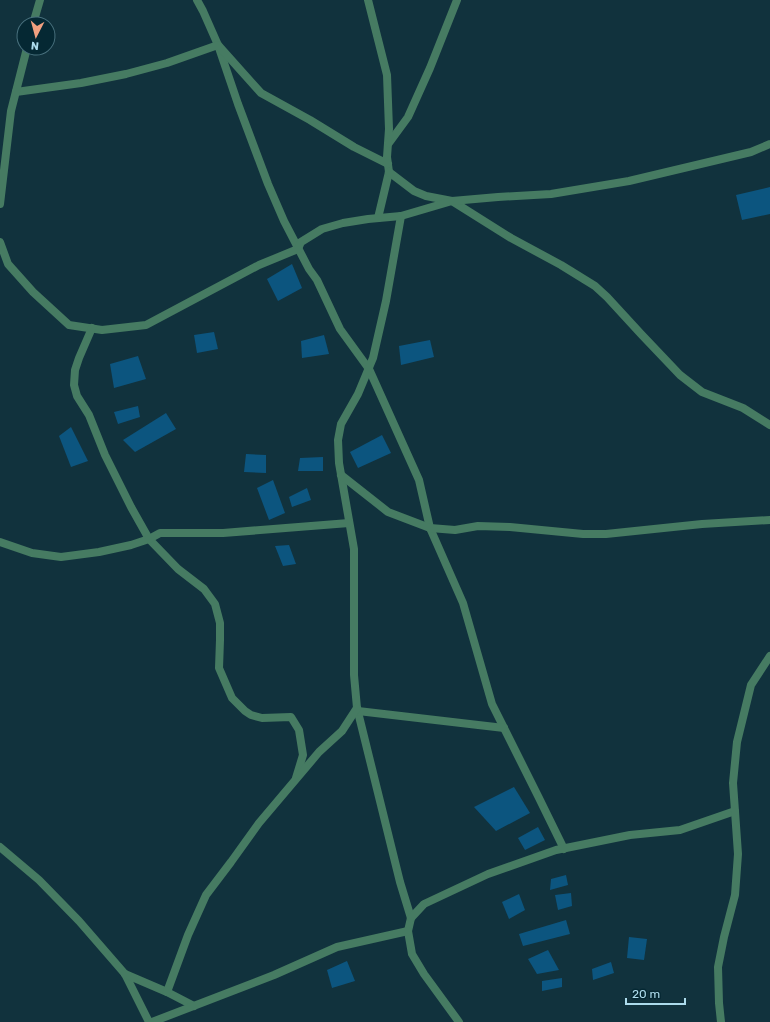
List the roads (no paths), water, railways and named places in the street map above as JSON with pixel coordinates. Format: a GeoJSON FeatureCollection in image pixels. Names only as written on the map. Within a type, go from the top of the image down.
{"type":"FeatureCollection","features":[{"type":"Feature","properties":{"kind":"street"},"geometry":{"type":"LineString","coordinates":[[35,16],[40,0]]}},
{"type":"Feature","properties":{"kind":"street"},"geometry":{"type":"LineString","coordinates":[[197,0],[218,45],[238,104],[268,184],[284,221],[316,280],[340,330],[369,369],[419,480],[430,528],[463,603],[492,704],[564,849]]}},
{"type":"Feature","properties":{"kind":"street"},"geometry":{"type":"LineString","coordinates":[[368,0],[387,75],[389,129],[387,157],[389,168],[378,218]]}},
{"type":"Feature","properties":{"kind":"street"},"geometry":{"type":"LineString","coordinates":[[388,144],[408,117],[430,68],[457,0]]}},
{"type":"Feature","properties":{"kind":"street"},"geometry":{"type":"LineString","coordinates":[[16,92],[81,83],[126,74],[167,63],[218,45]]}},
{"type":"Feature","properties":{"kind":"street"},"geometry":{"type":"LineString","coordinates":[[218,45],[261,92],[389,168],[414,191],[426,196],[452,201],[511,238],[561,265],[595,286],[680,375],[702,392],[743,408],[770,425]]}},
{"type":"Feature","properties":{"kind":"street"},"geometry":{"type":"LineString","coordinates":[[0,204],[11,111],[25,56]]}},
{"type":"Feature","properties":{"kind":"street"},"geometry":{"type":"LineString","coordinates":[[0,242],[8,264],[33,292],[69,324],[102,330],[146,325],[259,266],[298,249],[301,242],[322,230],[343,223],[401,216],[452,201],[551,194],[629,181],[750,152],[770,144]]}},
{"type":"Feature","properties":{"kind":"street"},"geometry":{"type":"LineString","coordinates":[[401,216],[386,301],[373,358],[358,394],[341,424],[338,440],[339,462],[354,550],[354,675],[358,710],[400,882],[411,918]]}},
{"type":"Feature","properties":{"kind":"street"},"geometry":{"type":"LineString","coordinates":[[92,328],[75,370],[74,385],[77,396],[89,415],[105,455],[149,539],[178,569],[204,589],[215,604],[220,623],[219,668],[232,698],[251,715],[262,718],[291,717],[299,730],[303,754],[296,778]]}},
{"type":"Feature","properties":{"kind":"street"},"geometry":{"type":"LineString","coordinates":[[341,475],[388,512],[430,528],[455,530],[478,526],[510,527],[582,534],[606,534],[702,524],[770,520]]}},
{"type":"Feature","properties":{"kind":"street"},"geometry":{"type":"LineString","coordinates":[[0,542],[32,553],[61,556],[99,552],[131,545],[149,539],[160,533],[223,533],[349,523]]}},
{"type":"Feature","properties":{"kind":"street"},"geometry":{"type":"LineString","coordinates":[[721,1022],[718,966],[735,895],[738,854],[733,783],[737,742],[751,685],[770,656]]}},
{"type":"Feature","properties":{"kind":"street"},"geometry":{"type":"LineString","coordinates":[[358,710],[504,728]]}},
{"type":"Feature","properties":{"kind":"street"},"geometry":{"type":"LineString","coordinates":[[167,992],[188,935],[206,895],[259,823],[296,778],[319,752],[342,731],[358,710]]}},
{"type":"Feature","properties":{"kind":"street"},"geometry":{"type":"LineString","coordinates":[[459,1022],[424,974],[412,954],[408,931],[411,918],[424,904],[488,874],[556,850],[630,835],[680,830],[735,811]]}},
{"type":"Feature","properties":{"kind":"street"},"geometry":{"type":"LineString","coordinates":[[0,846],[39,880],[79,921],[125,974],[150,1022],[274,975],[337,947],[408,931]]}},
{"type":"Feature","properties":{"kind":"street"},"geometry":{"type":"LineString","coordinates":[[125,974],[167,992],[194,1006]]}}]}
